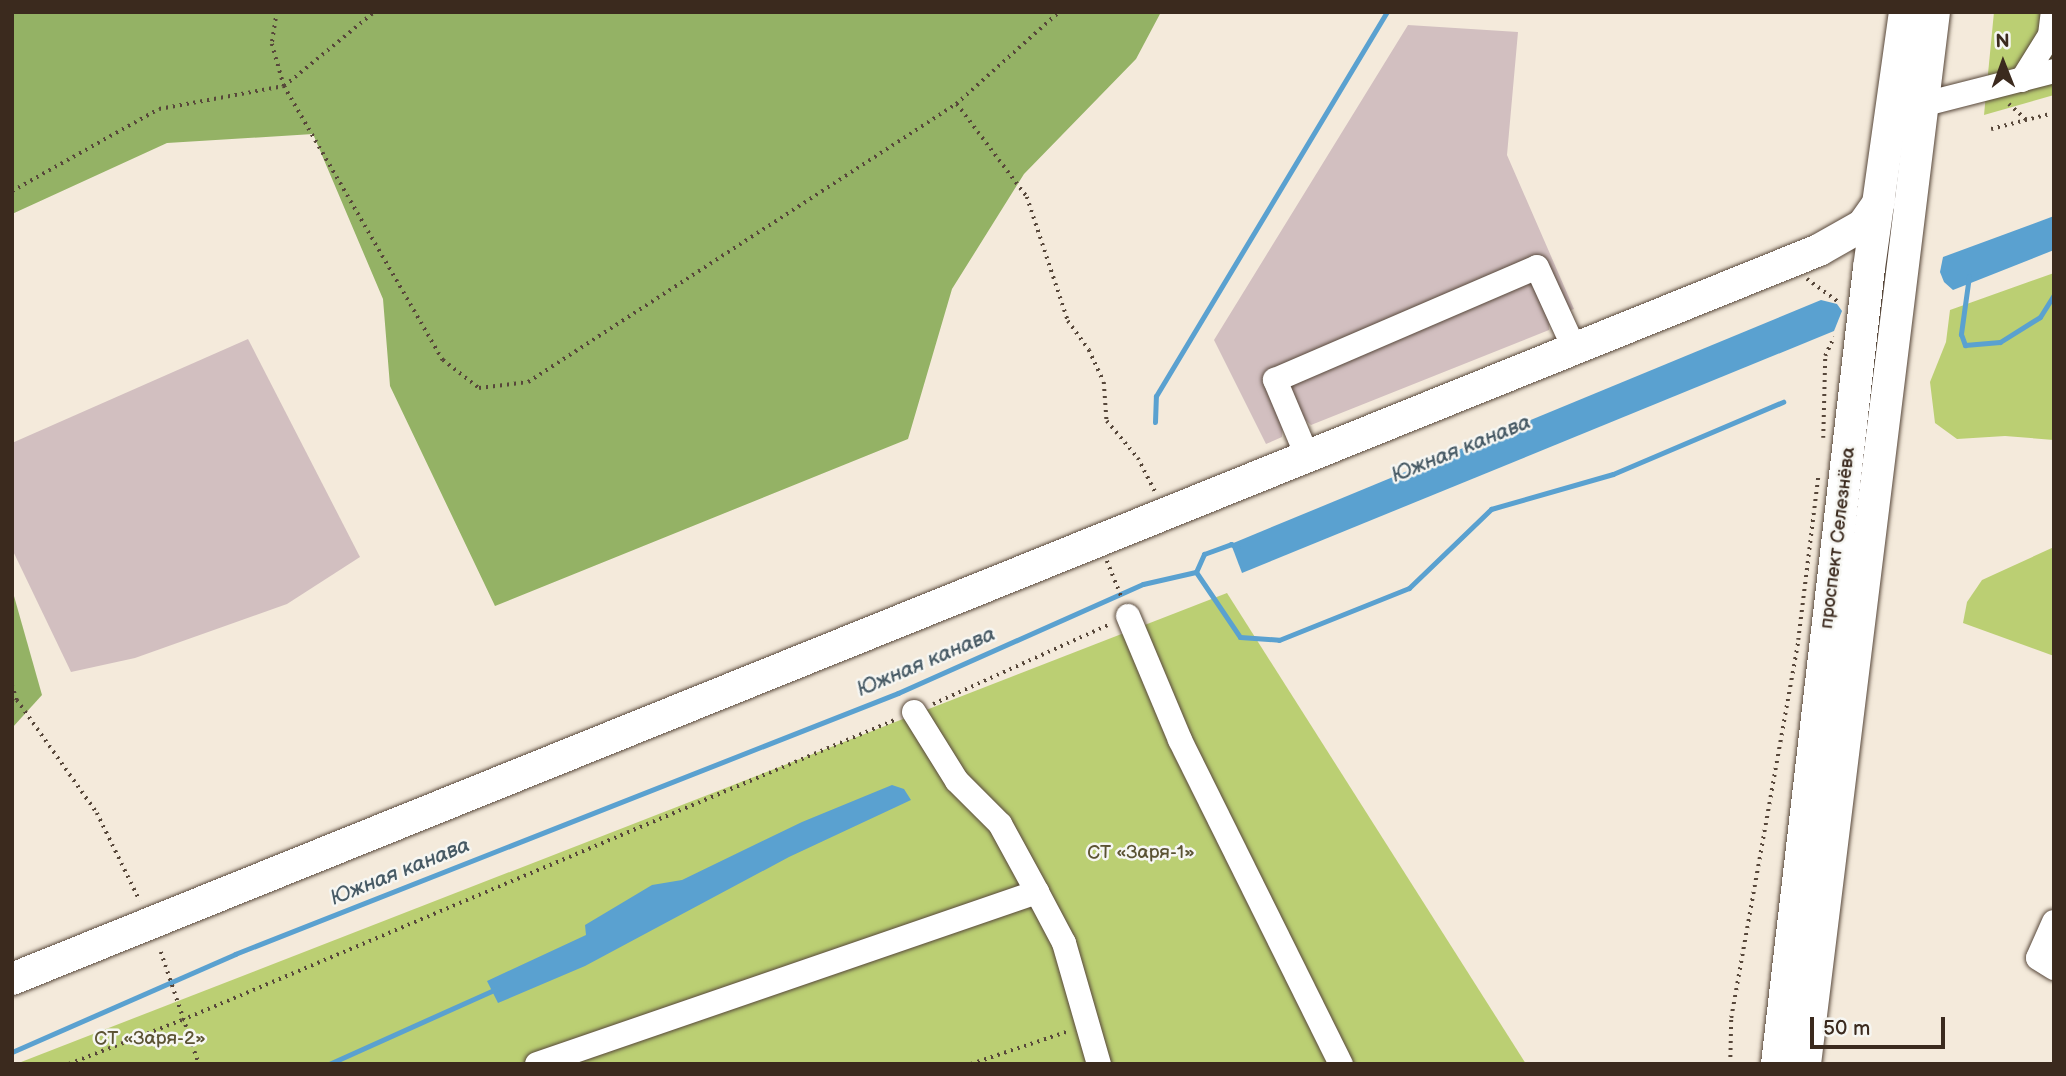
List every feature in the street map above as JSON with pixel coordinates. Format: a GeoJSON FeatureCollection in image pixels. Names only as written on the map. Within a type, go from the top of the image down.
{"type":"FeatureCollection","features":[{"type":"Feature","properties":{"kind":"main road","name":"проспект Селезнёва"},"geometry":{"type":"LineString","coordinates":[[1777,1064],[1869,268],[1905,12]]}},
{"type":"Feature","properties":{"kind":"main road","name":"проспект Селезнёва"},"geometry":{"type":"LineString","coordinates":[[1805,1064],[1925,104],[1934,12]]}},
{"type":"Feature","properties":{"kind":"main road"},"geometry":{"type":"LineString","coordinates":[[1823,259],[1863,225],[1879,202]]}},
{"type":"Feature","properties":{"kind":"main road"},"geometry":{"type":"LineString","coordinates":[[12,979],[1575,349],[1823,259],[1856,252],[1869,268]]}},
{"type":"Feature","properties":{"kind":"lane"},"geometry":{"type":"LineString","coordinates":[[2022,80],[2050,35],[2053,12]]}},
{"type":"Feature","properties":{"kind":"lane"},"geometry":{"type":"LineString","coordinates":[[1925,104],[2054,71]]}},
{"type":"Feature","properties":{"kind":"lane"},"geometry":{"type":"LineString","coordinates":[[1308,458],[1275,380],[1537,267],[1575,349]]}},
{"type":"Feature","properties":{"kind":"lane"},"geometry":{"type":"LineString","coordinates":[[1128,616],[1180,740],[1341,1064]]}},
{"type":"Feature","properties":{"kind":"lane"},"geometry":{"type":"LineString","coordinates":[[914,712],[957,780],[1000,824],[1064,943],[1099,1064]]}},
{"type":"Feature","properties":{"kind":"lane"},"geometry":{"type":"LineString","coordinates":[[537,1064],[1037,892]]}},
{"type":"Feature","properties":{"kind":"lane"},"geometry":{"type":"LineString","coordinates":[[2054,922],[2038,958],[2054,968]]}},
{"type":"Feature","properties":{"kind":"path"},"geometry":{"type":"LineString","coordinates":[[277,12],[272,44],[284,86],[443,360],[479,388],[528,382],[956,104],[1059,12]]}},
{"type":"Feature","properties":{"kind":"path"},"geometry":{"type":"LineString","coordinates":[[12,191],[159,109],[284,86],[374,12]]}},
{"type":"Feature","properties":{"kind":"path"},"geometry":{"type":"LineString","coordinates":[[956,104],[1027,197],[1068,321],[1089,350],[1104,382],[1107,421],[1138,458],[1159,501]]}},
{"type":"Feature","properties":{"kind":"path"},"geometry":{"type":"LineString","coordinates":[[1991,129],[2054,113]]}},
{"type":"Feature","properties":{"kind":"path"},"geometry":{"type":"LineString","coordinates":[[1823,259],[1806,275],[1808,282],[1843,305],[1845,314]]}},
{"type":"Feature","properties":{"kind":"path"},"geometry":{"type":"LineString","coordinates":[[1822,448],[1825,356],[1840,325]]}},
{"type":"Feature","properties":{"kind":"path"},"geometry":{"type":"LineString","coordinates":[[1730,1064],[1731,1018],[1798,640],[1818,475]]}},
{"type":"Feature","properties":{"kind":"path"},"geometry":{"type":"LineString","coordinates":[[69,1064],[183,1020],[914,712],[1128,616]]}},
{"type":"Feature","properties":{"kind":"path"},"geometry":{"type":"LineString","coordinates":[[12,685],[17,701],[97,813],[144,910]]}},
{"type":"Feature","properties":{"kind":"path"},"geometry":{"type":"LineString","coordinates":[[12,707],[17,701]]}},
{"type":"Feature","properties":{"kind":"path"},"geometry":{"type":"LineString","coordinates":[[161,952],[199,1064]]}},
{"type":"Feature","properties":{"kind":"path"},"geometry":{"type":"LineString","coordinates":[[971,1064],[1088,1025]]}},
{"type":"Feature","properties":{"kind":"shaded area"},"geometry":{"type":"Polygon","coordinates":[[[1408,25],[1518,32],[1507,155],[1574,309],[1550,317],[1549,330],[1311,425],[1300,415],[1283,422],[1282,437],[1266,444],[1214,340],[1408,25]]]}},
{"type":"Feature","properties":{"kind":"shaded area"},"geometry":{"type":"Polygon","coordinates":[[[248,339],[360,557],[287,604],[135,658],[71,672],[12,549],[12,443],[248,339]]]}},
{"type":"Feature","properties":{"kind":"green space"},"geometry":{"type":"Polygon","coordinates":[[[12,12],[1161,12],[1136,59],[1024,174],[952,289],[908,439],[495,606],[390,386],[383,299],[313,134],[167,143],[12,214],[12,12]]]}},
{"type":"Feature","properties":{"kind":"green space"},"geometry":{"type":"Polygon","coordinates":[[[1994,12],[2054,12],[2054,95],[1984,115],[1994,12]]]}},
{"type":"Feature","properties":{"kind":"green space"},"geometry":{"type":"Polygon","coordinates":[[[2054,273],[2054,440],[2005,436],[1957,439],[1935,423],[1930,382],[1946,342],[1950,310],[2054,273]]]}},
{"type":"Feature","properties":{"kind":"green space"},"geometry":{"type":"Polygon","coordinates":[[[2054,547],[2054,656],[1963,623],[1967,602],[1982,580],[2054,547]]]}},
{"type":"Feature","properties":{"kind":"green space"},"geometry":{"type":"Polygon","coordinates":[[[12,589],[42,695],[12,728],[12,589]]]}},
{"type":"Feature","properties":{"kind":"green space","name":"СТ «Заря-1»"},"geometry":{"type":"Polygon","coordinates":[[[1227,593],[1526,1064],[16,1064],[1227,593]]]}},
{"type":"Feature","properties":{"kind":"water"},"geometry":{"type":"Polygon","coordinates":[[[2054,216],[2054,250],[1953,290],[1944,282],[1940,272],[1943,257],[2054,216]]]}},
{"type":"Feature","properties":{"kind":"water"},"geometry":{"type":"Polygon","coordinates":[[[1821,300],[1837,304],[1842,311],[1834,331],[1242,573],[1231,544],[1821,300]]]}},
{"type":"Feature","properties":{"kind":"water"},"geometry":{"type":"Polygon","coordinates":[[[892,785],[904,789],[911,800],[789,857],[585,966],[498,1003],[487,981],[586,935],[585,925],[652,885],[682,880],[802,822],[892,785]]]}},
{"type":"Feature","properties":{"kind":"waterway"},"geometry":{"type":"LineString","coordinates":[[1155,422],[1156,396],[1387,12]]}},
{"type":"Feature","properties":{"kind":"waterway"},"geometry":{"type":"LineString","coordinates":[[1969,276],[1961,334],[1965,345],[2000,342],[2040,317],[2054,295]]}},
{"type":"Feature","properties":{"kind":"waterway"},"geometry":{"type":"LineString","coordinates":[[1196,572],[1240,637],[1279,640],[1409,588],[1491,509],[1613,474],[1783,402]]}},
{"type":"Feature","properties":{"kind":"waterway","name":"Южная канава"},"geometry":{"type":"LineString","coordinates":[[12,1052],[235,954],[898,693],[1143,584],[1196,572],[1204,554],[1231,544],[1237,547]]}},
{"type":"Feature","properties":{"kind":"waterway"},"geometry":{"type":"LineString","coordinates":[[329,1064],[498,988]]}},
{"type":"Feature","properties":{"kind":"park label","name":"СТ «Заря-2»"},"geometry":{"type":"Point","coordinates":[150,1039]}}]}
